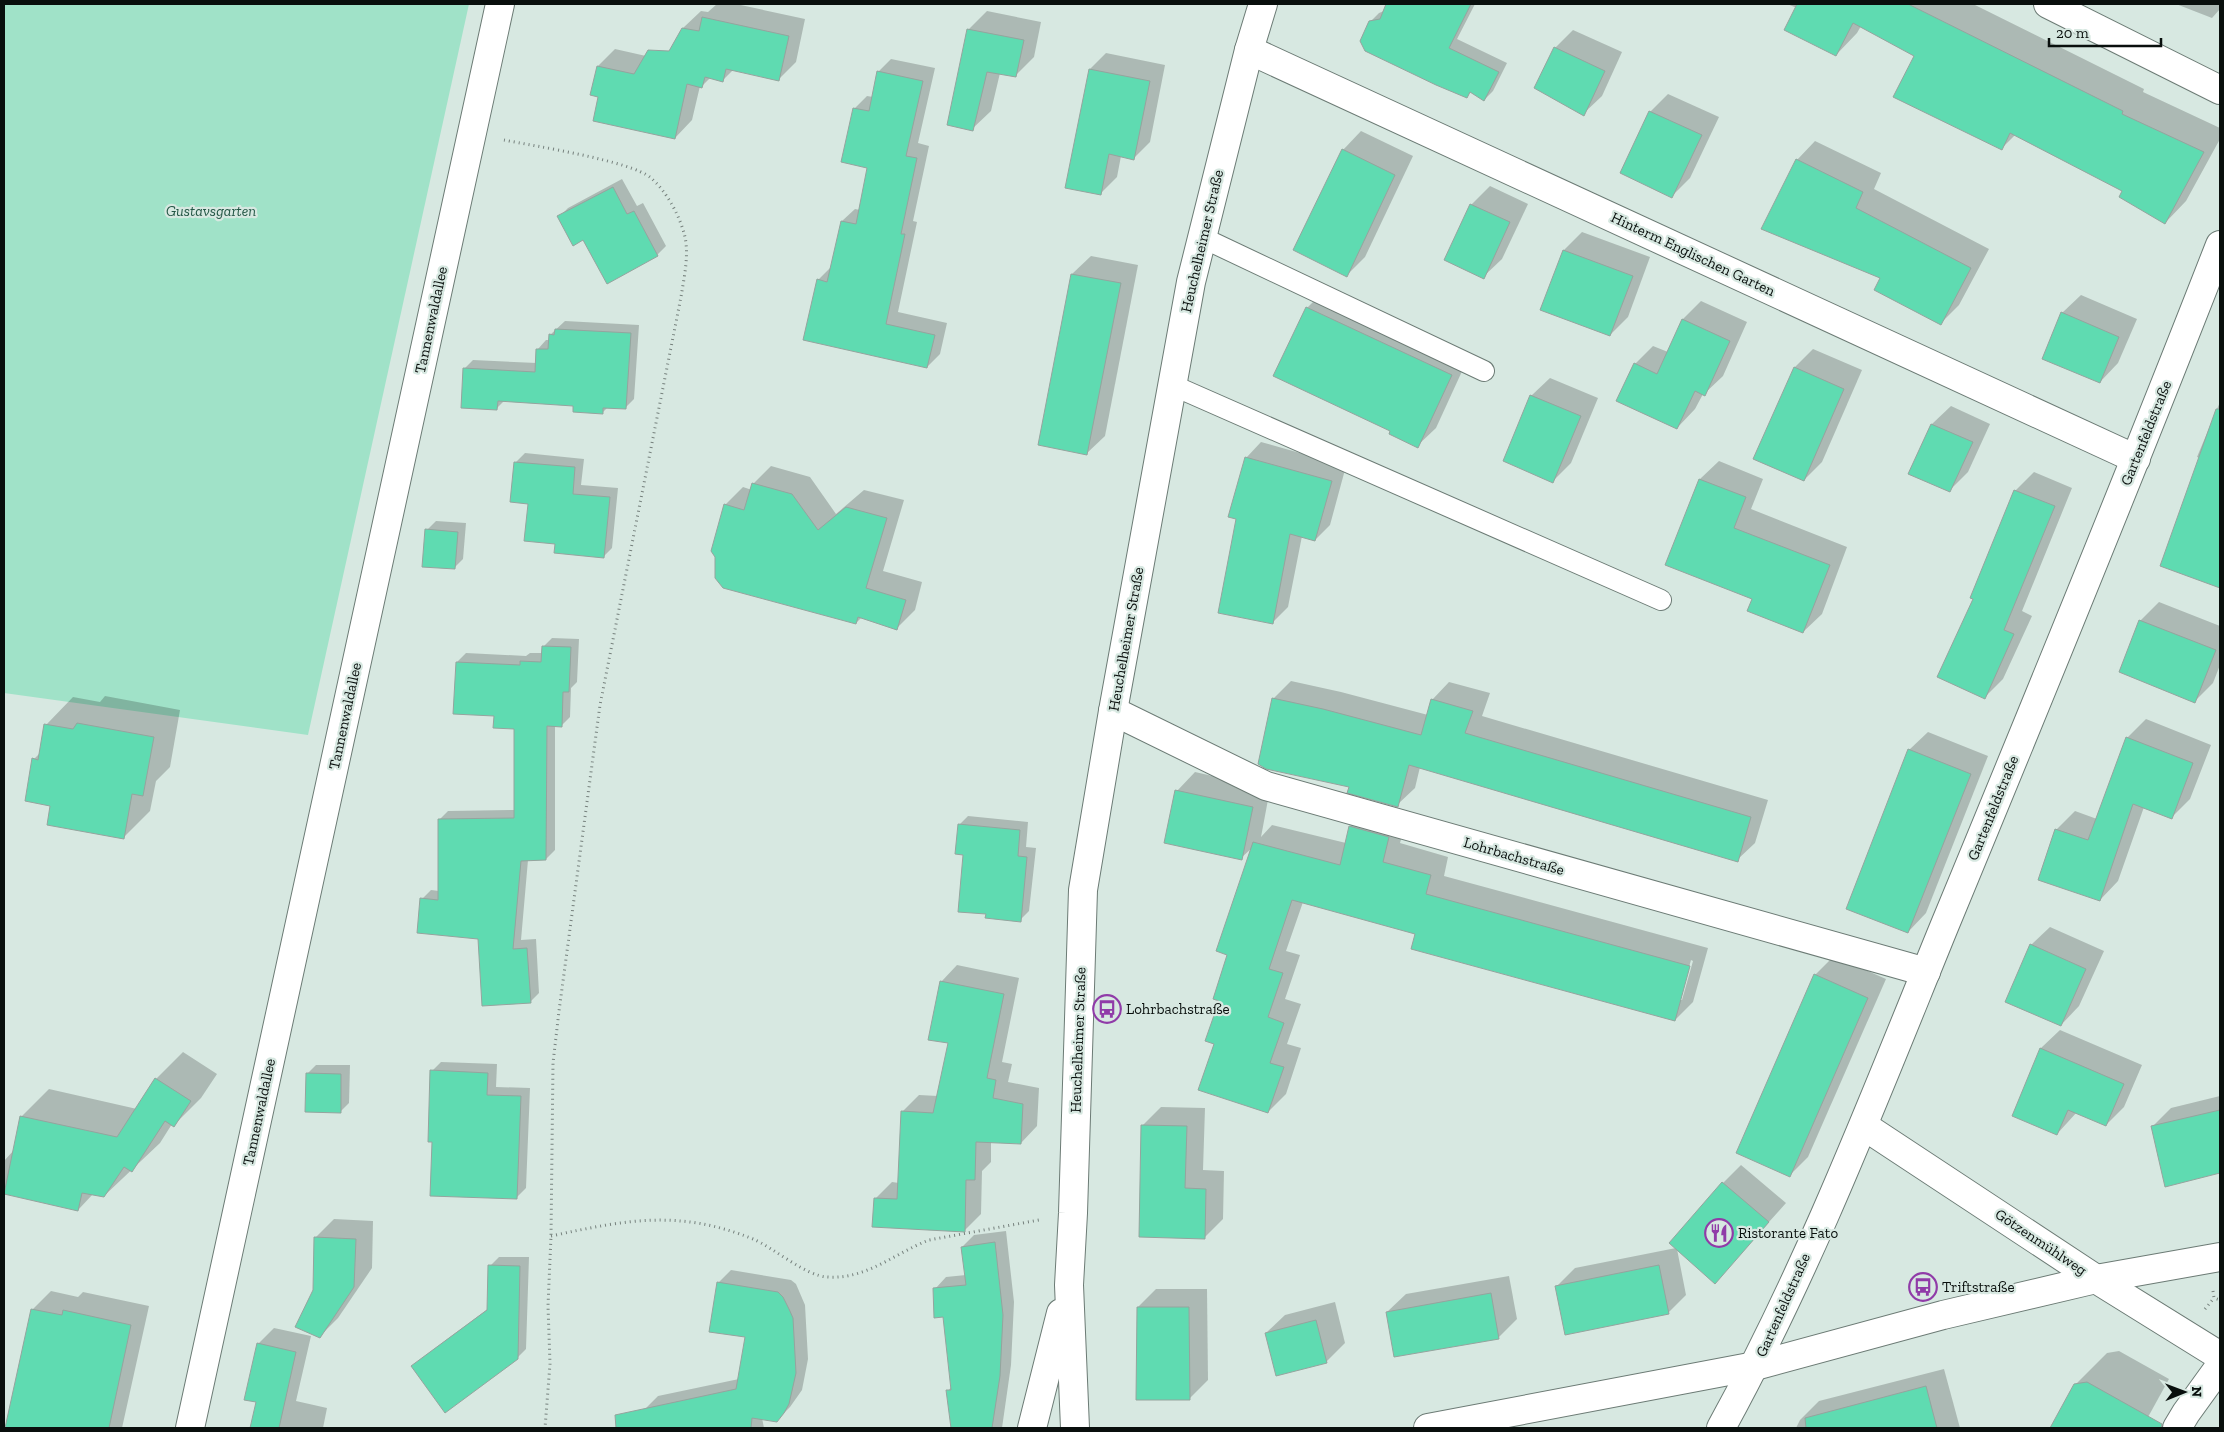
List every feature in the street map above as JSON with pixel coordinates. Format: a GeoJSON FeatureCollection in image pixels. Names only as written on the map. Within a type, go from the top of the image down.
{"type":"FeatureCollection","features":[{"type":"Feature","properties":{"kind":"street","name":"Tannenwaldallee"},"geometry":{"type":"LineString","coordinates":[[190,1428],[500,4]]}},
{"type":"Feature","properties":{"kind":"street","name":"Heuchelheimer Straße"},"geometry":{"type":"LineString","coordinates":[[1075,1428],[1069,1285],[1083,890],[1172,385],[1201,237],[1249,50],[1263,4]]}},
{"type":"Feature","properties":{"kind":"street"},"geometry":{"type":"LineString","coordinates":[[2048,4],[2220,90]]}},
{"type":"Feature","properties":{"kind":"street","name":"Hinterm Englischen Garten"},"geometry":{"type":"LineString","coordinates":[[1249,50],[2136,459]]}},
{"type":"Feature","properties":{"kind":"street","name":"Gartenfeldstraße"},"geometry":{"type":"LineString","coordinates":[[1721,1428],[1755,1366],[1864,1126],[2136,459],[2220,245]]}},
{"type":"Feature","properties":{"kind":"street","name":"Lohrbachstraße"},"geometry":{"type":"LineString","coordinates":[[1113,712],[1266,786],[1926,972]]}},
{"type":"Feature","properties":{"kind":"street","name":"Götzenmühlweg"},"geometry":{"type":"LineString","coordinates":[[1864,1126],[2096,1279],[2220,1356]]}},
{"type":"Feature","properties":{"kind":"street"},"geometry":{"type":"LineString","coordinates":[[1428,1428],[1755,1366],[1943,1315],[2096,1279],[2220,1257]]}},
{"type":"Feature","properties":{"kind":"street","name":"Heuchelheimer Straße"},"geometry":{"type":"LineString","coordinates":[[1032,1428],[1069,1285]]}},
{"type":"Feature","properties":{"kind":"street"},"geometry":{"type":"LineString","coordinates":[[2177,1428],[2220,1366]]}},
{"type":"Feature","properties":{"kind":"lane"},"geometry":{"type":"LineString","coordinates":[[1201,237],[1484,371]]}},
{"type":"Feature","properties":{"kind":"lane"},"geometry":{"type":"LineString","coordinates":[[1172,385],[1661,600]]}},
{"type":"Feature","properties":{"kind":"path"},"geometry":{"type":"LineString","coordinates":[[471,133],[623,165],[650,176],[665,194],[676,214],[685,238],[686,262],[682,298],[602,696],[577,868],[553,1063],[551,1236],[548,1306],[550,1364],[546,1428]]}},
{"type":"Feature","properties":{"kind":"path"},"geometry":{"type":"LineString","coordinates":[[551,1236],[604,1225],[650,1219],[686,1220],[725,1229],[754,1239],[808,1271],[825,1278],[863,1273],[929,1240],[1073,1213]]}},
{"type":"Feature","properties":{"kind":"green space","name":"Gustavsgarten"},"geometry":{"type":"Polygon","coordinates":[[[4,4],[469,4],[308,735],[4,693],[4,4]]]}},
{"type":"Feature","properties":{"kind":"building"},"geometry":{"type":"Polygon","coordinates":[[[1386,4],[1471,4],[1449,48],[1499,72],[1484,101],[1470,92],[1467,98],[1436,85],[1365,51],[1360,41],[1369,21],[1380,19],[1386,4]]]}},
{"type":"Feature","properties":{"kind":"building"},"geometry":{"type":"Polygon","coordinates":[[[1797,4],[1908,4],[2123,111],[2122,114],[2204,152],[2165,224],[2119,197],[2122,191],[2010,133],[2002,150],[1893,97],[1914,56],[1853,23],[1836,56],[1784,30],[1797,4]]]}},
{"type":"Feature","properties":{"kind":"building"},"geometry":{"type":"Polygon","coordinates":[[[702,17],[789,36],[779,81],[726,69],[723,82],[705,77],[702,88],[687,84],[675,139],[593,121],[598,97],[590,95],[597,66],[634,74],[648,50],[669,51],[682,28],[699,31],[702,17]]]}},
{"type":"Feature","properties":{"kind":"building"},"geometry":{"type":"Polygon","coordinates":[[[967,29],[1024,40],[1016,77],[987,72],[973,131],[947,125],[967,29]]]}},
{"type":"Feature","properties":{"kind":"building"},"geometry":{"type":"Polygon","coordinates":[[[1554,47],[1605,71],[1584,116],[1534,88],[1554,47]]]}},
{"type":"Feature","properties":{"kind":"building"},"geometry":{"type":"Polygon","coordinates":[[[1089,69],[1150,81],[1134,160],[1109,154],[1101,195],[1065,188],[1089,69]]]}},
{"type":"Feature","properties":{"kind":"building"},"geometry":{"type":"Polygon","coordinates":[[[877,71],[923,81],[906,156],[917,158],[901,234],[905,234],[886,324],[935,335],[927,368],[803,340],[817,279],[827,282],[841,221],[856,224],[867,168],[841,162],[853,108],[869,111],[877,71]]]}},
{"type":"Feature","properties":{"kind":"building"},"geometry":{"type":"Polygon","coordinates":[[[1649,111],[1702,135],[1672,198],[1620,173],[1649,111]]]}},
{"type":"Feature","properties":{"kind":"building"},"geometry":{"type":"Polygon","coordinates":[[[1342,149],[1395,175],[1347,277],[1293,250],[1342,149]]]}},
{"type":"Feature","properties":{"kind":"building"},"geometry":{"type":"Polygon","coordinates":[[[1796,159],[1863,192],[1856,208],[1971,268],[1941,325],[1874,290],[1880,278],[1761,229],[1796,159]]]}},
{"type":"Feature","properties":{"kind":"building"},"geometry":{"type":"Polygon","coordinates":[[[613,187],[627,214],[634,211],[658,256],[607,284],[583,240],[573,246],[557,216],[613,187]]]}},
{"type":"Feature","properties":{"kind":"building"},"geometry":{"type":"Polygon","coordinates":[[[1470,204],[1510,222],[1484,279],[1444,260],[1470,204]]]}},
{"type":"Feature","properties":{"kind":"building"},"geometry":{"type":"Polygon","coordinates":[[[1563,250],[1633,276],[1610,336],[1540,310],[1563,250]]]}},
{"type":"Feature","properties":{"kind":"building"},"geometry":{"type":"Polygon","coordinates":[[[1071,274],[1121,283],[1087,455],[1038,445],[1071,274]]]}},
{"type":"Feature","properties":{"kind":"building"},"geometry":{"type":"Polygon","coordinates":[[[1306,307],[1452,375],[1418,448],[1389,434],[1390,431],[1273,376],[1306,307]]]}},
{"type":"Feature","properties":{"kind":"building"},"geometry":{"type":"Polygon","coordinates":[[[2061,312],[2119,337],[2100,383],[2042,359],[2061,312]]]}},
{"type":"Feature","properties":{"kind":"building"},"geometry":{"type":"Polygon","coordinates":[[[1682,319],[1730,341],[1705,396],[1695,391],[1677,429],[1616,401],[1634,363],[1657,374],[1682,319]]]}},
{"type":"Feature","properties":{"kind":"building"},"geometry":{"type":"Polygon","coordinates":[[[555,329],[631,333],[626,409],[603,408],[603,414],[573,412],[573,406],[498,401],[497,410],[461,408],[463,368],[535,372],[536,349],[548,349],[549,334],[554,335],[555,329]]]}},
{"type":"Feature","properties":{"kind":"building"},"geometry":{"type":"Polygon","coordinates":[[[1794,367],[1844,389],[1804,481],[1753,459],[1794,367]]]}},
{"type":"Feature","properties":{"kind":"building"},"geometry":{"type":"Polygon","coordinates":[[[1530,395],[1581,416],[1553,483],[1503,461],[1530,395]]]}},
{"type":"Feature","properties":{"kind":"building"},"geometry":{"type":"Polygon","coordinates":[[[2216,409],[2220,409],[2220,588],[2160,566],[2216,409]]]}},
{"type":"Feature","properties":{"kind":"building"},"geometry":{"type":"Polygon","coordinates":[[[1931,424],[1973,442],[1950,492],[1908,474],[1931,424]]]}},
{"type":"Feature","properties":{"kind":"building"},"geometry":{"type":"Polygon","coordinates":[[[1245,457],[1332,481],[1315,541],[1290,534],[1273,624],[1218,613],[1236,519],[1228,517],[1245,457]]]}},
{"type":"Feature","properties":{"kind":"building"},"geometry":{"type":"Polygon","coordinates":[[[514,462],[575,467],[573,494],[610,497],[604,558],[554,553],[555,544],[524,541],[528,504],[510,502],[514,462]]]}},
{"type":"Feature","properties":{"kind":"building"},"geometry":{"type":"Polygon","coordinates":[[[1699,479],[1746,497],[1734,528],[1830,565],[1803,633],[1747,611],[1752,599],[1665,565],[1699,479]]]}},
{"type":"Feature","properties":{"kind":"building"},"geometry":{"type":"Polygon","coordinates":[[[752,483],[792,494],[818,530],[846,507],[887,518],[866,588],[906,600],[897,630],[858,617],[856,624],[723,588],[715,578],[715,557],[711,551],[724,504],[744,510],[752,483]]]}},
{"type":"Feature","properties":{"kind":"building"},"geometry":{"type":"Polygon","coordinates":[[[2014,490],[2055,506],[2004,630],[2014,634],[1985,699],[1937,677],[1973,599],[1970,598],[2014,490]]]}},
{"type":"Feature","properties":{"kind":"building"},"geometry":{"type":"Polygon","coordinates":[[[425,529],[458,532],[455,569],[422,567],[425,529]]]}},
{"type":"Feature","properties":{"kind":"building"},"geometry":{"type":"Polygon","coordinates":[[[2139,620],[2216,650],[2195,703],[2119,672],[2139,620]]]}},
{"type":"Feature","properties":{"kind":"building"},"geometry":{"type":"Polygon","coordinates":[[[542,646],[571,647],[569,692],[563,692],[562,727],[547,726],[546,860],[521,861],[513,949],[527,948],[531,1003],[482,1006],[478,939],[417,933],[420,898],[438,900],[438,819],[514,818],[514,729],[493,728],[494,716],[453,714],[456,662],[520,665],[520,661],[541,662],[542,646]]]}},
{"type":"Feature","properties":{"kind":"building"},"geometry":{"type":"Polygon","coordinates":[[[1272,698],[1323,709],[1421,735],[1431,699],[1473,711],[1465,733],[1751,817],[1738,862],[1409,765],[1398,807],[1347,793],[1349,787],[1266,769],[1258,764],[1272,698]]]}},
{"type":"Feature","properties":{"kind":"building"},"geometry":{"type":"Polygon","coordinates":[[[77,723],[154,737],[143,796],[132,794],[124,839],[47,825],[50,806],[25,801],[32,758],[38,760],[44,724],[73,729],[77,723]]]}},
{"type":"Feature","properties":{"kind":"building"},"geometry":{"type":"Polygon","coordinates":[[[2126,737],[2193,763],[2172,819],[2133,804],[2100,901],[2038,880],[2055,829],[2088,840],[2126,737]]]}},
{"type":"Feature","properties":{"kind":"building"},"geometry":{"type":"Polygon","coordinates":[[[1908,749],[1971,774],[1908,933],[1846,909],[1908,749]]]}},
{"type":"Feature","properties":{"kind":"building"},"geometry":{"type":"Polygon","coordinates":[[[1175,790],[1253,807],[1242,860],[1164,843],[1175,790]]]}},
{"type":"Feature","properties":{"kind":"building"},"geometry":{"type":"Polygon","coordinates":[[[958,824],[1020,830],[1018,856],[1027,857],[1021,922],[985,918],[986,914],[958,912],[963,855],[955,854],[958,824]]]}},
{"type":"Feature","properties":{"kind":"building"},"geometry":{"type":"Polygon","coordinates":[[[1349,826],[1389,837],[1383,862],[1431,875],[1426,894],[1690,966],[1675,1021],[1411,949],[1415,934],[1292,900],[1269,969],[1283,973],[1268,1017],[1284,1023],[1270,1063],[1284,1067],[1268,1113],[1198,1090],[1214,1044],[1205,1041],[1219,1001],[1213,999],[1227,955],[1216,951],[1253,842],[1340,865],[1349,826]]]}},
{"type":"Feature","properties":{"kind":"building"},"geometry":{"type":"Polygon","coordinates":[[[2030,944],[2086,969],[2061,1026],[2005,1002],[2030,944]]]}},
{"type":"Feature","properties":{"kind":"building"},"geometry":{"type":"Polygon","coordinates":[[[1814,974],[1868,998],[1790,1177],[1736,1153],[1814,974]]]}},
{"type":"Feature","properties":{"kind":"building"},"geometry":{"type":"Polygon","coordinates":[[[940,981],[1004,994],[987,1078],[996,1080],[993,1098],[1023,1104],[1021,1144],[976,1142],[975,1180],[966,1180],[965,1232],[872,1227],[874,1198],[897,1199],[901,1111],[933,1113],[948,1043],[928,1040],[940,981]]]}},
{"type":"Feature","properties":{"kind":"building"},"geometry":{"type":"Polygon","coordinates":[[[2040,1048],[2124,1084],[2106,1126],[2068,1110],[2057,1135],[2012,1116],[2040,1048]]]}},
{"type":"Feature","properties":{"kind":"building"},"geometry":{"type":"Polygon","coordinates":[[[430,1070],[488,1073],[487,1095],[521,1096],[517,1199],[430,1196],[432,1142],[428,1142],[430,1070]]]}},
{"type":"Feature","properties":{"kind":"building"},"geometry":{"type":"Polygon","coordinates":[[[306,1073],[341,1074],[341,1113],[305,1112],[306,1073]]]}},
{"type":"Feature","properties":{"kind":"building"},"geometry":{"type":"Polygon","coordinates":[[[155,1078],[191,1101],[174,1127],[165,1121],[132,1172],[124,1167],[104,1197],[82,1193],[78,1211],[4,1194],[20,1116],[117,1137],[155,1078]]]}},
{"type":"Feature","properties":{"kind":"building"},"geometry":{"type":"Polygon","coordinates":[[[2220,1110],[2220,1173],[2165,1187],[2151,1126],[2220,1110]]]}},
{"type":"Feature","properties":{"kind":"building"},"geometry":{"type":"Polygon","coordinates":[[[1141,1125],[1187,1126],[1185,1188],[1206,1189],[1205,1239],[1139,1237],[1141,1125]]]}},
{"type":"Feature","properties":{"kind":"building","name":"Ristorante Fato"},"geometry":{"type":"Polygon","coordinates":[[[1722,1182],[1769,1222],[1715,1284],[1669,1243],[1722,1182]]]}},
{"type":"Feature","properties":{"kind":"building"},"geometry":{"type":"Polygon","coordinates":[[[314,1237],[356,1239],[354,1287],[320,1338],[295,1327],[313,1290],[314,1237]]]}},
{"type":"Feature","properties":{"kind":"building"},"geometry":{"type":"Polygon","coordinates":[[[995,1242],[1003,1315],[1000,1376],[992,1428],[951,1428],[946,1390],[951,1390],[943,1317],[934,1318],[933,1288],[966,1285],[961,1247],[995,1242]]]}},
{"type":"Feature","properties":{"kind":"building"},"geometry":{"type":"Polygon","coordinates":[[[488,1265],[520,1266],[518,1359],[445,1413],[411,1366],[487,1310],[488,1265]]]}},
{"type":"Feature","properties":{"kind":"building"},"geometry":{"type":"Polygon","coordinates":[[[1659,1265],[1669,1314],[1565,1335],[1555,1286],[1659,1265]]]}},
{"type":"Feature","properties":{"kind":"building"},"geometry":{"type":"Polygon","coordinates":[[[717,1282],[778,1292],[783,1297],[793,1318],[796,1373],[789,1404],[784,1413],[777,1422],[752,1418],[751,1428],[616,1428],[615,1415],[736,1389],[745,1337],[709,1332],[717,1282]]]}},
{"type":"Feature","properties":{"kind":"building"},"geometry":{"type":"Polygon","coordinates":[[[1491,1293],[1499,1339],[1394,1357],[1386,1312],[1491,1293]]]}},
{"type":"Feature","properties":{"kind":"building"},"geometry":{"type":"Polygon","coordinates":[[[1137,1307],[1189,1307],[1190,1400],[1136,1400],[1137,1307]]]}},
{"type":"Feature","properties":{"kind":"building"},"geometry":{"type":"Polygon","coordinates":[[[31,1309],[62,1315],[63,1310],[131,1325],[109,1428],[5,1428],[31,1309]]]}},
{"type":"Feature","properties":{"kind":"building"},"geometry":{"type":"Polygon","coordinates":[[[1316,1320],[1327,1363],[1276,1376],[1265,1333],[1316,1320]]]}},
{"type":"Feature","properties":{"kind":"building"},"geometry":{"type":"Polygon","coordinates":[[[257,1343],[296,1352],[279,1428],[250,1428],[256,1402],[244,1400],[257,1343]]]}},
{"type":"Feature","properties":{"kind":"building"},"geometry":{"type":"Polygon","coordinates":[[[2087,1382],[2162,1424],[2161,1428],[2050,1428],[2074,1384],[2087,1382]]]}},
{"type":"Feature","properties":{"kind":"building"},"geometry":{"type":"Polygon","coordinates":[[[1926,1386],[1937,1428],[1806,1428],[1805,1418],[1926,1386]]]}},
{"type":"Feature","properties":{"kind":"place","name":"Lohrbachstraße"},"geometry":{"type":"Point","coordinates":[1107,1009]}},
{"type":"Feature","properties":{"kind":"place","name":"Ristorante Fato"},"geometry":{"type":"Point","coordinates":[1719,1233]}},
{"type":"Feature","properties":{"kind":"place","name":"Triftstraße"},"geometry":{"type":"Point","coordinates":[1923,1287]}}]}
